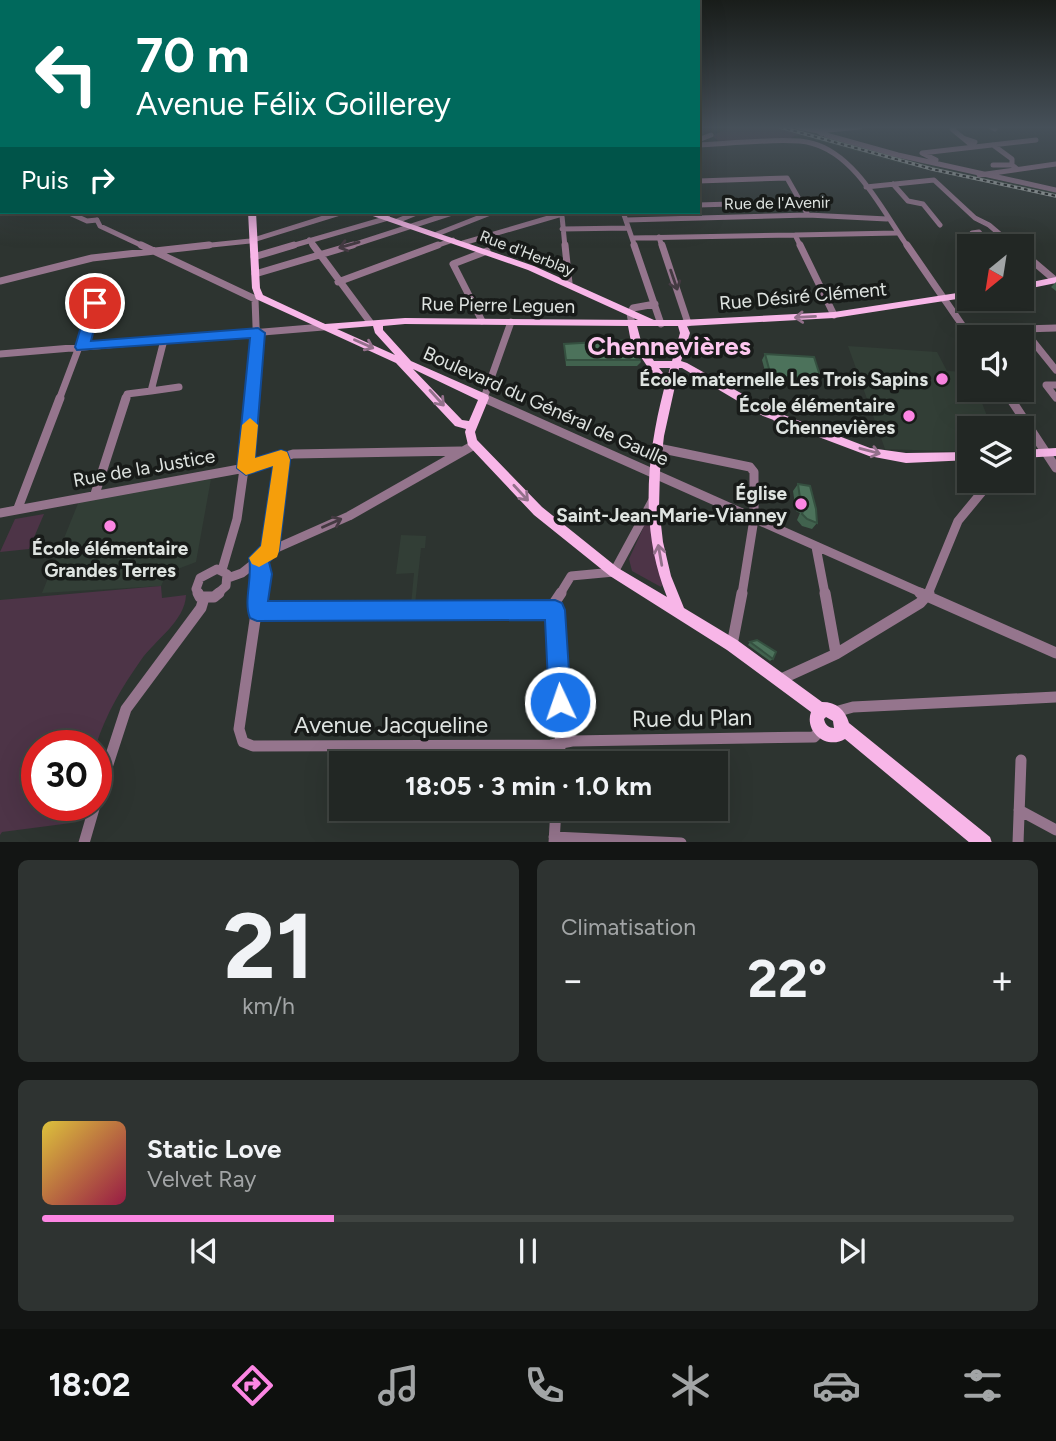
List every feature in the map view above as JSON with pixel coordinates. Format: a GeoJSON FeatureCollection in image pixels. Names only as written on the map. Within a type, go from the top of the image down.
{"type":"FeatureCollection","features":[{"type":"Feature","properties":{"kind":"main road"},"geometry":{"type":"LineString","coordinates":[[252,214],[256,300],[269,302],[323,327],[388,350],[410,366],[459,423],[472,426]]}},
{"type":"Feature","properties":{"kind":"main road","name":"Rue d'Herblay"},"geometry":{"type":"LineString","coordinates":[[376,214],[487,251],[569,283],[657,324]]}},
{"type":"Feature","properties":{"kind":"main road"},"geometry":{"type":"LineString","coordinates":[[1034,285],[1056,280]]}},
{"type":"Feature","properties":{"kind":"main road","name":"Rue Désiré Clément"},"geometry":{"type":"LineString","coordinates":[[657,324],[834,315],[957,296]]}},
{"type":"Feature","properties":{"kind":"main road"},"geometry":{"type":"LineString","coordinates":[[300,329],[303,318]]}},
{"type":"Feature","properties":{"kind":"main road"},"geometry":{"type":"LineString","coordinates":[[370,322],[388,350]]}},
{"type":"Feature","properties":{"kind":"main road","name":"Rue Pierre Leguen"},"geometry":{"type":"LineString","coordinates":[[323,327],[370,322],[657,324]]}},
{"type":"Feature","properties":{"kind":"main road"},"geometry":{"type":"LineString","coordinates":[[678,609],[649,520],[667,386],[685,323]]}},
{"type":"Feature","properties":{"kind":"main road"},"geometry":{"type":"LineString","coordinates":[[632,324],[636,342],[667,386]]}},
{"type":"Feature","properties":{"kind":"main road"},"geometry":{"type":"LineString","coordinates":[[650,364],[684,365],[777,418],[878,454],[906,457],[957,456]]}},
{"type":"Feature","properties":{"kind":"main road","name":"Boulevard du Général de Gaulle"},"geometry":{"type":"LineString","coordinates":[[410,366],[484,398]]}},
{"type":"Feature","properties":{"kind":"main road"},"geometry":{"type":"LineString","coordinates":[[484,398],[472,426],[467,448],[538,511],[614,572],[678,609],[827,711],[843,728],[976,839]]}},
{"type":"Feature","properties":{"kind":"main road"},"geometry":{"type":"LineString","coordinates":[[650,594],[661,593],[669,587]]}},
{"type":"Feature","properties":{"kind":"main road"},"geometry":{"type":"LineString","coordinates":[[827,711],[816,721],[821,730],[837,736],[843,728]]}},
{"type":"Feature","properties":{"kind":"street"},"geometry":{"type":"LineString","coordinates":[[849,166],[963,325]]}},
{"type":"Feature","properties":{"kind":"street"},"geometry":{"type":"LineString","coordinates":[[945,166],[1056,190]]}},
{"type":"Feature","properties":{"kind":"street"},"geometry":{"type":"LineString","coordinates":[[1009,166],[1014,167]]}},
{"type":"Feature","properties":{"kind":"street"},"geometry":{"type":"LineString","coordinates":[[979,175],[1024,166]]}},
{"type":"Feature","properties":{"kind":"street"},"geometry":{"type":"LineString","coordinates":[[700,181],[787,178],[808,215]]}},
{"type":"Feature","properties":{"kind":"street"},"geometry":{"type":"LineString","coordinates":[[866,187],[934,180],[975,218],[1000,234]]}},
{"type":"Feature","properties":{"kind":"street"},"geometry":{"type":"LineString","coordinates":[[893,184],[908,201],[923,204],[940,225]]}},
{"type":"Feature","properties":{"kind":"street"},"geometry":{"type":"LineString","coordinates":[[700,205],[801,202]]}},
{"type":"Feature","properties":{"kind":"street"},"geometry":{"type":"LineString","coordinates":[[72,214],[88,221],[97,220]]}},
{"type":"Feature","properties":{"kind":"street"},"geometry":{"type":"LineString","coordinates":[[97,214],[100,226],[256,300],[258,333],[246,468],[231,551],[219,594],[204,598]]}},
{"type":"Feature","properties":{"kind":"street"},"geometry":{"type":"LineString","coordinates":[[0,281],[92,258],[254,239],[336,214]]}},
{"type":"Feature","properties":{"kind":"street"},"geometry":{"type":"LineString","coordinates":[[254,257],[412,214]]}},
{"type":"Feature","properties":{"kind":"street"},"geometry":{"type":"LineString","coordinates":[[255,274],[415,227],[450,214]]}},
{"type":"Feature","properties":{"kind":"street"},"geometry":{"type":"LineString","coordinates":[[437,234],[488,214]]}},
{"type":"Feature","properties":{"kind":"street"},"geometry":{"type":"LineString","coordinates":[[566,214],[562,229],[569,283]]}},
{"type":"Feature","properties":{"kind":"street"},"geometry":{"type":"LineString","coordinates":[[463,243],[566,214]]}},
{"type":"Feature","properties":{"kind":"street"},"geometry":{"type":"LineString","coordinates":[[624,214],[655,304],[657,324]]}},
{"type":"Feature","properties":{"kind":"street","name":"Rue de l'Avenir"},"geometry":{"type":"LineString","coordinates":[[562,229],[808,215],[887,219]]}},
{"type":"Feature","properties":{"kind":"street"},"geometry":{"type":"LineString","coordinates":[[632,238],[897,233]]}},
{"type":"Feature","properties":{"kind":"street"},"geometry":{"type":"LineString","coordinates":[[795,235],[834,315]]}},
{"type":"Feature","properties":{"kind":"street"},"geometry":{"type":"LineString","coordinates":[[659,237],[685,323]]}},
{"type":"Feature","properties":{"kind":"street"},"geometry":{"type":"LineString","coordinates":[[309,240],[370,322]]}},
{"type":"Feature","properties":{"kind":"street"},"geometry":{"type":"LineString","coordinates":[[338,282],[453,240]]}},
{"type":"Feature","properties":{"kind":"street"},"geometry":{"type":"LineString","coordinates":[[482,321],[453,264],[487,251]]}},
{"type":"Feature","properties":{"kind":"street"},"geometry":{"type":"LineString","coordinates":[[1034,262],[1056,280]]}},
{"type":"Feature","properties":{"kind":"street"},"geometry":{"type":"LineString","coordinates":[[18,508],[80,347],[100,285]]}},
{"type":"Feature","properties":{"kind":"street"},"geometry":{"type":"LineString","coordinates":[[632,324],[630,313],[633,308],[655,304]]}},
{"type":"Feature","properties":{"kind":"street"},"geometry":{"type":"LineString","coordinates":[[484,398],[511,322]]}},
{"type":"Feature","properties":{"kind":"street"},"geometry":{"type":"LineString","coordinates":[[0,354],[323,327]]}},
{"type":"Feature","properties":{"kind":"street"},"geometry":{"type":"LineString","coordinates":[[1056,328],[1023,329],[1056,370]]}},
{"type":"Feature","properties":{"kind":"street"},"geometry":{"type":"LineString","coordinates":[[151,391],[164,340]]}},
{"type":"Feature","properties":{"kind":"street"},"geometry":{"type":"LineString","coordinates":[[1056,385],[1046,385],[1056,398]]}},
{"type":"Feature","properties":{"kind":"street"},"geometry":{"type":"LineString","coordinates":[[95,494],[127,394],[179,387]]}},
{"type":"Feature","properties":{"kind":"street","name":"Boulevard du Général de Gaulle"},"geometry":{"type":"LineString","coordinates":[[484,398],[1056,653]]}},
{"type":"Feature","properties":{"kind":"street"},"geometry":{"type":"LineString","coordinates":[[773,400],[777,418]]}},
{"type":"Feature","properties":{"kind":"street"},"geometry":{"type":"LineString","coordinates":[[1014,402],[1051,453],[1056,468]]}},
{"type":"Feature","properties":{"kind":"street"},"geometry":{"type":"LineString","coordinates":[[204,598],[197,593],[198,580],[212,570],[225,574],[242,573],[270,551],[349,516],[446,455],[467,448]]}},
{"type":"Feature","properties":{"kind":"street"},"geometry":{"type":"LineString","coordinates":[[658,448],[750,467],[754,472],[754,519],[732,645]]}},
{"type":"Feature","properties":{"kind":"street","name":"Rue de la Justice"},"geometry":{"type":"LineString","coordinates":[[0,513],[246,468],[281,457],[446,455]]}},
{"type":"Feature","properties":{"kind":"street"},"geometry":{"type":"LineString","coordinates":[[270,551],[281,457]]}},
{"type":"Feature","properties":{"kind":"street"},"geometry":{"type":"LineString","coordinates":[[779,680],[836,654],[928,595],[958,521],[981,493]]}},
{"type":"Feature","properties":{"kind":"street"},"geometry":{"type":"LineString","coordinates":[[560,751],[555,610],[558,594],[571,576],[614,572],[649,520]]}},
{"type":"Feature","properties":{"kind":"street"},"geometry":{"type":"LineString","coordinates":[[816,547],[836,654]]}},
{"type":"Feature","properties":{"kind":"street"},"geometry":{"type":"LineString","coordinates":[[259,558],[262,574],[257,611],[555,610]]}},
{"type":"Feature","properties":{"kind":"street"},"geometry":{"type":"LineString","coordinates":[[112,753],[126,709],[201,608],[204,598]]}},
{"type":"Feature","properties":{"kind":"street","name":"Avenue Jacqueline"},"geometry":{"type":"LineString","coordinates":[[257,611],[240,722],[243,742],[265,747],[561,744]]}},
{"type":"Feature","properties":{"kind":"street"},"geometry":{"type":"LineString","coordinates":[[827,711],[853,707],[1056,697]]}},
{"type":"Feature","properties":{"kind":"street","name":"Rue du Plan"},"geometry":{"type":"LineString","coordinates":[[561,744],[572,741],[814,737],[821,730]]}},
{"type":"Feature","properties":{"kind":"street"},"geometry":{"type":"LineString","coordinates":[[1018,842],[1021,760]]}},
{"type":"Feature","properties":{"kind":"street"},"geometry":{"type":"LineString","coordinates":[[1019,810],[1056,830]]}},
{"type":"Feature","properties":{"kind":"street"},"geometry":{"type":"LineString","coordinates":[[84,842],[90,821]]}},
{"type":"Feature","properties":{"kind":"street"},"geometry":{"type":"LineString","coordinates":[[555,821],[554,840],[681,842]]}},
{"type":"Feature","properties":{"kind":"shaded area"},"geometry":{"type":"Polygon","coordinates":[[[913,166],[936,166],[1056,192],[1056,197],[913,166]]]}},
{"type":"Feature","properties":{"kind":"shaded area"},"geometry":{"type":"Polygon","coordinates":[[[848,346],[937,352],[947,371],[957,371],[957,402],[982,402],[987,416],[957,416],[957,452],[885,449],[848,346]]]}},
{"type":"Feature","properties":{"kind":"shaded area"},"geometry":{"type":"Polygon","coordinates":[[[211,479],[196,562],[167,573],[161,586],[42,593],[79,501],[211,479]]]}},
{"type":"Feature","properties":{"kind":"shaded area"},"geometry":{"type":"Polygon","coordinates":[[[44,514],[29,549],[0,552],[15,519],[44,514]]]}},
{"type":"Feature","properties":{"kind":"shaded area"},"geometry":{"type":"Polygon","coordinates":[[[645,524],[650,524],[663,583],[661,587],[632,571],[629,559],[645,524]]]}},
{"type":"Feature","properties":{"kind":"shaded area"},"geometry":{"type":"Polygon","coordinates":[[[401,535],[426,536],[425,548],[421,548],[415,605],[411,605],[414,573],[396,574],[401,535]]]}},
{"type":"Feature","properties":{"kind":"shaded area"},"geometry":{"type":"Polygon","coordinates":[[[161,586],[162,598],[186,595],[181,613],[127,680],[102,730],[21,730],[21,821],[72,821],[71,823],[2,832],[0,835],[0,600],[161,586]]]}},
{"type":"Feature","properties":{"kind":"building"},"geometry":{"type":"Polygon","coordinates":[[[632,340],[642,356],[639,360],[566,360],[564,344],[632,340]]]}},
{"type":"Feature","properties":{"kind":"building"},"geometry":{"type":"Polygon","coordinates":[[[765,354],[814,357],[821,379],[771,376],[765,354]]]}},
{"type":"Feature","properties":{"kind":"building"},"geometry":{"type":"Polygon","coordinates":[[[798,484],[810,486],[817,523],[802,514],[805,506],[801,505],[798,484]]]}},
{"type":"Feature","properties":{"kind":"building"},"geometry":{"type":"Polygon","coordinates":[[[757,640],[776,652],[773,659],[750,642],[757,640]]]}},
{"type":"Feature","properties":{"kind":"railway"},"geometry":{"type":"LineString","coordinates":[[922,166],[1056,196]]}},
{"type":"Feature","properties":{"kind":"slow traffic"},"geometry":{"type":"LineString","coordinates":[[250,425],[246,468],[281,457],[282,460],[270,551],[259,558]]}},
{"type":"Feature","properties":{"kind":"place","name":"École maternelle Les Trois Sapins"},"geometry":{"type":"Point","coordinates":[942,379]}},
{"type":"Feature","properties":{"kind":"place","name":"École élémentaire Chennevières"},"geometry":{"type":"Point","coordinates":[909,416]}},
{"type":"Feature","properties":{"kind":"place","name":"Église Saint-Jean-Marie-Vianney"},"geometry":{"type":"Point","coordinates":[801,504]}},
{"type":"Feature","properties":{"kind":"place","name":"École élémentaire Grandes Terres"},"geometry":{"type":"Point","coordinates":[110,526]}},
{"type":"Feature","properties":{"kind":"district","name":"Chennevières"},"geometry":{"type":"Point","coordinates":[669,346]}},
{"type":"Feature","properties":{"kind":"route"},"geometry":{"type":"LineString","coordinates":[[95,303],[82,347],[258,333],[246,468],[281,457],[282,460],[270,551],[259,558],[262,574],[257,611],[555,610],[560,702]]}}]}
